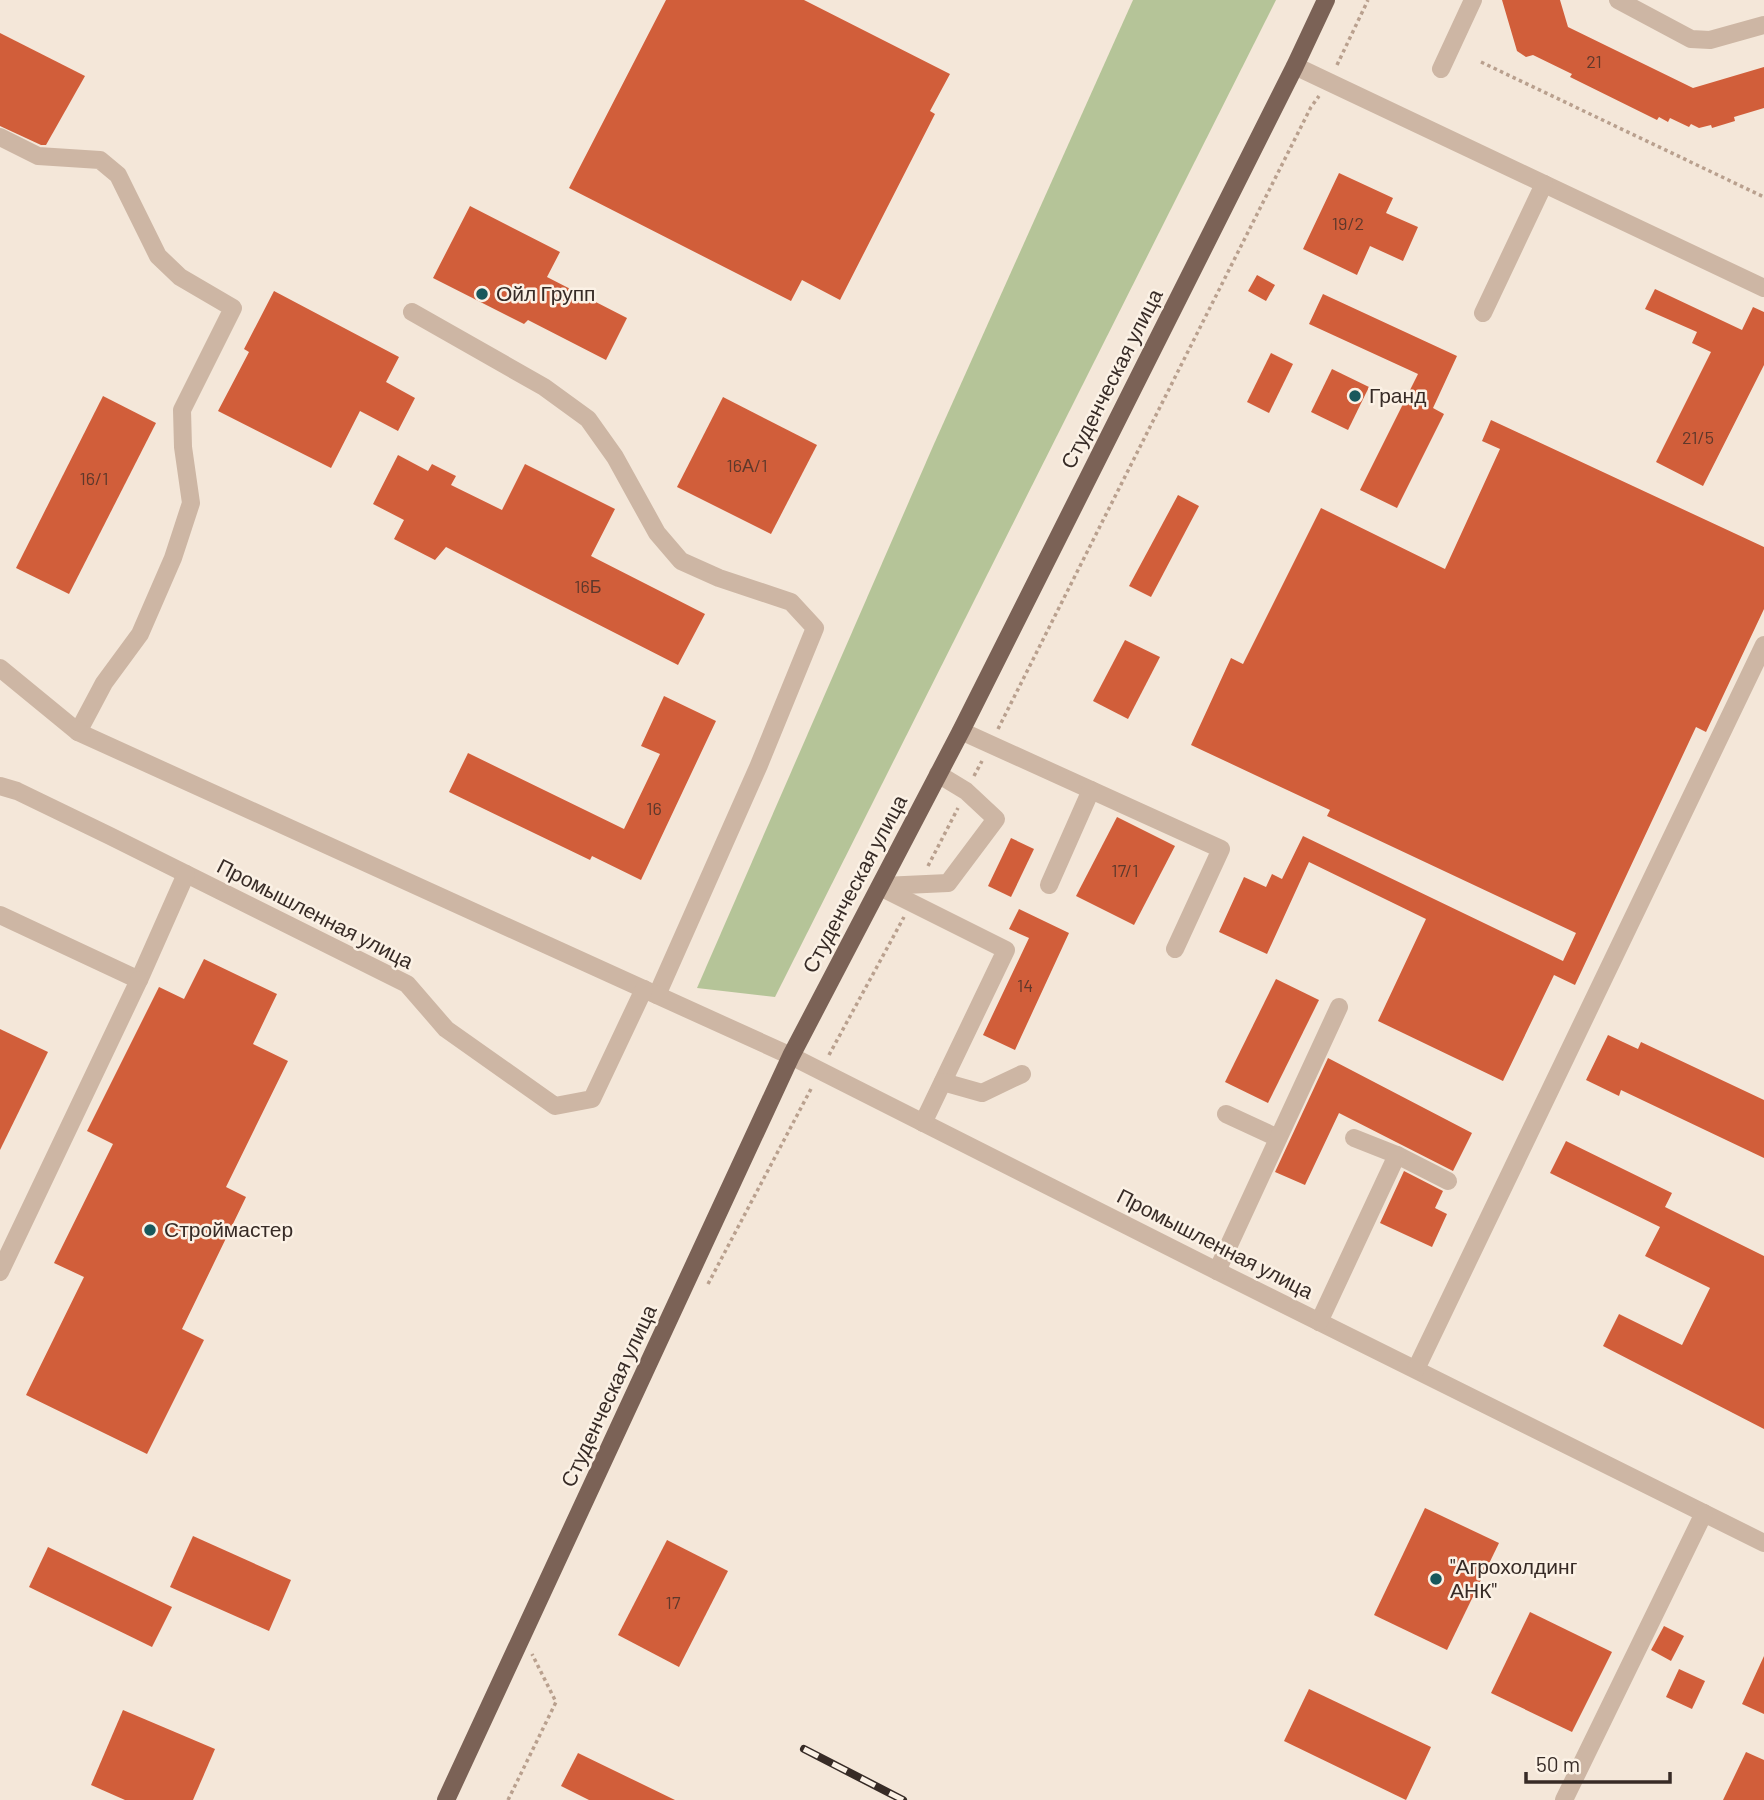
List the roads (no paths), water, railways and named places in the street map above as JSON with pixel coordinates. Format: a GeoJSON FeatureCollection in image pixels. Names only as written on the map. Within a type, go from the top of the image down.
{"type":"FeatureCollection","features":[{"type":"Feature","properties":{"kind":"main road","name":"Студенческая улица"},"geometry":{"type":"LineString","coordinates":[[446,1800],[791,1056],[961,731],[1326,0]]}},
{"type":"Feature","properties":{"kind":"street"},"geometry":{"type":"LineString","coordinates":[[1441,69],[1473,0]]}},
{"type":"Feature","properties":{"kind":"street"},"geometry":{"type":"LineString","coordinates":[[1618,0],[1691,39],[1710,40],[1764,25]]}},
{"type":"Feature","properties":{"kind":"street"},"geometry":{"type":"LineString","coordinates":[[1295,65],[1764,288]]}},
{"type":"Feature","properties":{"kind":"street"},"geometry":{"type":"LineString","coordinates":[[0,137],[38,156],[100,160],[118,176],[158,256],[180,277],[233,308],[181,410],[191,503],[173,558],[140,634],[104,683],[78,732]]}},
{"type":"Feature","properties":{"kind":"street"},"geometry":{"type":"LineString","coordinates":[[1483,313],[1544,184]]}},
{"type":"Feature","properties":{"kind":"street"},"geometry":{"type":"LineString","coordinates":[[412,312],[544,387],[588,419],[615,457],[657,533],[681,561],[719,578],[791,603],[815,628],[759,765],[651,992]]}},
{"type":"Feature","properties":{"kind":"street"},"geometry":{"type":"LineString","coordinates":[[1416,1369],[1764,645]]}},
{"type":"Feature","properties":{"kind":"street","name":"Промышленная улица"},"geometry":{"type":"LineString","coordinates":[[0,668],[78,732],[791,1056],[1764,1543]]}},
{"type":"Feature","properties":{"kind":"street"},"geometry":{"type":"LineString","coordinates":[[961,731],[1221,849],[1175,949]]}},
{"type":"Feature","properties":{"kind":"street"},"geometry":{"type":"LineString","coordinates":[[880,887],[948,883],[996,819],[966,791],[938,774]]}},
{"type":"Feature","properties":{"kind":"street","name":"Промышленная улица"},"geometry":{"type":"LineString","coordinates":[[0,786],[17,791],[407,984],[446,1029],[555,1106],[592,1099],[651,992]]}},
{"type":"Feature","properties":{"kind":"street"},"geometry":{"type":"LineString","coordinates":[[1049,885],[1091,790]]}},
{"type":"Feature","properties":{"kind":"street"},"geometry":{"type":"LineString","coordinates":[[0,1272],[139,980],[186,874]]}},
{"type":"Feature","properties":{"kind":"street"},"geometry":{"type":"LineString","coordinates":[[880,887],[1006,950],[923,1123]]}},
{"type":"Feature","properties":{"kind":"street"},"geometry":{"type":"LineString","coordinates":[[0,915],[139,980]]}},
{"type":"Feature","properties":{"kind":"street"},"geometry":{"type":"LineString","coordinates":[[1217,1271],[1339,1007]]}},
{"type":"Feature","properties":{"kind":"street"},"geometry":{"type":"LineString","coordinates":[[943,1082],[982,1093],[1021,1074]]}},
{"type":"Feature","properties":{"kind":"street"},"geometry":{"type":"LineString","coordinates":[[1226,1114],[1278,1138]]}},
{"type":"Feature","properties":{"kind":"street"},"geometry":{"type":"LineString","coordinates":[[1354,1138],[1448,1181]]}},
{"type":"Feature","properties":{"kind":"street"},"geometry":{"type":"LineString","coordinates":[[1319,1322],[1397,1156]]}},
{"type":"Feature","properties":{"kind":"street"},"geometry":{"type":"LineString","coordinates":[[1564,1800],[1704,1513]]}},
{"type":"Feature","properties":{"kind":"railway"},"geometry":{"type":"LineString","coordinates":[[804,1749],[903,1800]]}},
{"type":"Feature","properties":{"kind":"place","name":"Ойл Групп"},"geometry":{"type":"Point","coordinates":[482,294]}},
{"type":"Feature","properties":{"kind":"place","name":"Гранд"},"geometry":{"type":"Point","coordinates":[1355,396]}},
{"type":"Feature","properties":{"kind":"place","name":"Строймастер"},"geometry":{"type":"Point","coordinates":[150,1230]}},
{"type":"Feature","properties":{"kind":"place","name":"\"Агрохолдинг АНК\""},"geometry":{"type":"Point","coordinates":[1436,1579]}}]}
